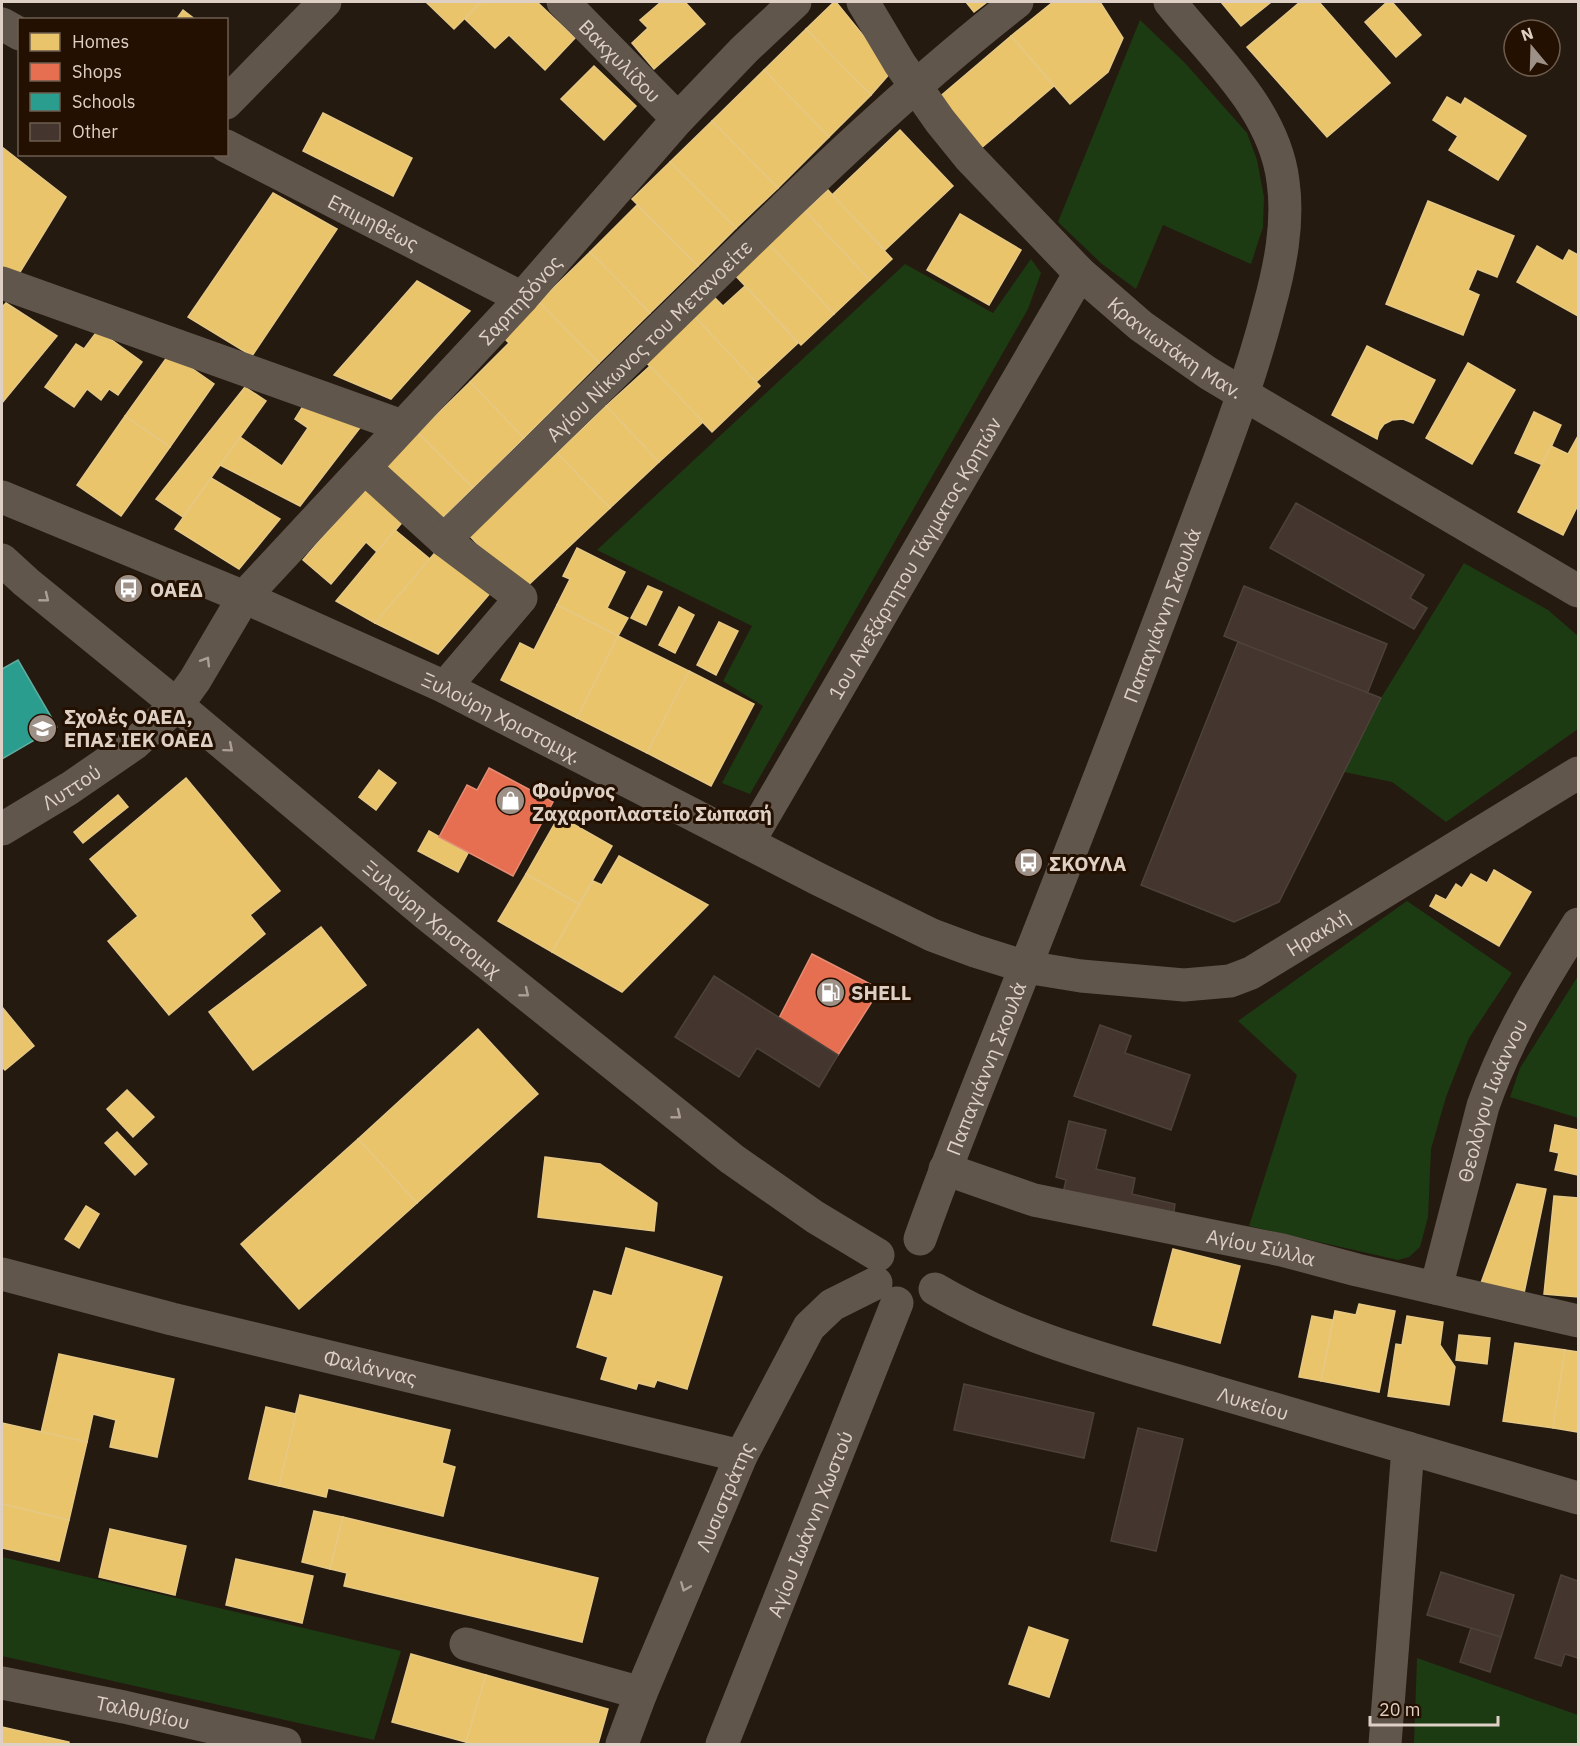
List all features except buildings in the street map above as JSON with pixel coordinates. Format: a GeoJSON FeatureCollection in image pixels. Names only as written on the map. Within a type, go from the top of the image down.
{"type":"FeatureCollection","features":[{"type":"Feature","properties":{"kind":"street"},"geometry":{"type":"LineString","coordinates":[[228,102],[325,2]]}},
{"type":"Feature","properties":{"kind":"street","name":"Βακχυλίδου"},"geometry":{"type":"LineString","coordinates":[[563,2],[678,119]]}},
{"type":"Feature","properties":{"kind":"street","name":"Σαρπηδόνος"},"geometry":{"type":"LineString","coordinates":[[244,597],[522,297],[678,119],[744,50],[795,2]]}},
{"type":"Feature","properties":{"kind":"street","name":"Κρανιωτάκη Μαν."},"geometry":{"type":"LineString","coordinates":[[863,2],[915,87],[970,158],[1080,273],[1134,320],[1208,373],[1577,587]]}},
{"type":"Feature","properties":{"kind":"street","name":"Αγίου Νίκωνος του Μετανοείτε"},"geometry":{"type":"LineString","coordinates":[[444,540],[769,223],[954,51],[1017,2]]}},
{"type":"Feature","properties":{"kind":"street","name":"Παπαγιάννη Σκουλά"},"geometry":{"type":"LineString","coordinates":[[920,1239],[945,1169],[1134,690],[1259,348],[1279,266],[1285,209],[1281,166],[1276,149],[1261,116],[1170,2]]}},
{"type":"Feature","properties":{"kind":"street"},"geometry":{"type":"LineString","coordinates":[[2,24],[18,33]]}},
{"type":"Feature","properties":{"kind":"street","name":"Επιμηθέως"},"geometry":{"type":"LineString","coordinates":[[228,147],[522,297]]}},
{"type":"Feature","properties":{"kind":"street","name":"1ου Ανεξάρτητου Τάγματος Κρητών"},"geometry":{"type":"LineString","coordinates":[[748,843],[1080,273]]}},
{"type":"Feature","properties":{"kind":"street"},"geometry":{"type":"LineString","coordinates":[[2,283],[402,426]]}},
{"type":"Feature","properties":{"kind":"street"},"geometry":{"type":"LineString","coordinates":[[365,468],[444,540],[521,598],[445,687]]}},
{"type":"Feature","properties":{"kind":"street","name":"Ξυλούρη Χριστομιχ."},"geometry":{"type":"LineString","coordinates":[[2,497],[244,597],[445,687],[932,935],[1000,961],[1026,967]]}},
{"type":"Feature","properties":{"kind":"street","name":"Ξυλούρη Χριστομιχ"},"geometry":{"type":"LineString","coordinates":[[2,560],[425,913],[732,1159],[815,1217],[883,1280]]}},
{"type":"Feature","properties":{"kind":"street","name":"Λυττού"},"geometry":{"type":"LineString","coordinates":[[2,830],[116,756],[177,705],[195,680],[244,597]]}},
{"type":"Feature","properties":{"kind":"street","name":"Ηρακλή"},"geometry":{"type":"LineString","coordinates":[[1026,967],[1081,976],[1184,985],[1230,981],[1251,973],[1578,773]]}},
{"type":"Feature","properties":{"kind":"street","name":"Θεολόγου Ιωάννου"},"geometry":{"type":"LineString","coordinates":[[1436,1288],[1483,1106],[1493,1079],[1521,1020],[1578,924]]}},
{"type":"Feature","properties":{"kind":"street","name":"Αγίου Σύλλα"},"geometry":{"type":"LineString","coordinates":[[945,1169],[1034,1200],[1282,1250],[1578,1321]]}},
{"type":"Feature","properties":{"kind":"street"},"geometry":{"type":"LineString","coordinates":[[904,1237],[920,1239],[936,1251],[941,1262],[942,1273],[939,1285],[932,1295],[923,1302],[911,1305],[883,1280],[886,1245],[894,1239],[904,1237]]}},
{"type":"Feature","properties":{"kind":"street","name":"Φαλάννας"},"geometry":{"type":"LineString","coordinates":[[2,1274],[172,1319],[741,1456]]}},
{"type":"Feature","properties":{"kind":"street","name":"Λυσιστράτης"},"geometry":{"type":"LineString","coordinates":[[622,1744],[640,1693],[741,1456],[809,1327],[832,1305],[883,1280]]}},
{"type":"Feature","properties":{"kind":"street","name":"Αγίου Ιωάννη Χωστού"},"geometry":{"type":"LineString","coordinates":[[722,1744],[883,1280]]}},
{"type":"Feature","properties":{"kind":"street","name":"Λυκείου"},"geometry":{"type":"LineString","coordinates":[[936,1289],[963,1306],[1077,1350],[1578,1498]]}},
{"type":"Feature","properties":{"kind":"street"},"geometry":{"type":"LineString","coordinates":[[1385,1744],[1408,1448]]}},
{"type":"Feature","properties":{"kind":"street"},"geometry":{"type":"LineString","coordinates":[[466,1644],[640,1693]]}},
{"type":"Feature","properties":{"kind":"street","name":"Ταλθυβίου"},"geometry":{"type":"LineString","coordinates":[[2,1683],[124,1707],[285,1744]]}},
{"type":"Feature","properties":{"kind":"green space"},"geometry":{"type":"Polygon","coordinates":[[[1140,20],[1185,63],[1247,133],[1257,160],[1264,197],[1263,227],[1251,264],[1163,225],[1136,289],[1102,264],[1058,222],[1140,20]]]}},
{"type":"Feature","properties":{"kind":"green space"},"geometry":{"type":"Polygon","coordinates":[[[1031,259],[1041,273],[1028,309],[750,794],[722,783],[763,706],[723,681],[752,626],[597,550],[905,264],[993,313],[1031,259]]]}},
{"type":"Feature","properties":{"kind":"green space"},"geometry":{"type":"Polygon","coordinates":[[[1464,563],[1548,610],[1578,636],[1578,729],[1446,822],[1392,782],[1344,772],[1381,698],[1464,563]]]}},
{"type":"Feature","properties":{"kind":"green space"},"geometry":{"type":"Polygon","coordinates":[[[1407,901],[1512,973],[1469,1038],[1446,1097],[1431,1149],[1428,1217],[1420,1247],[1409,1257],[1398,1260],[1249,1226],[1297,1075],[1238,1021],[1407,901]]]}},
{"type":"Feature","properties":{"kind":"green space"},"geometry":{"type":"Polygon","coordinates":[[[1578,976],[1578,1118],[1510,1097],[1520,1068],[1578,976]]]}},
{"type":"Feature","properties":{"kind":"green space"},"geometry":{"type":"Polygon","coordinates":[[[2,1557],[401,1651],[374,1740],[2,1656],[2,1557]]]}},
{"type":"Feature","properties":{"kind":"green space"},"geometry":{"type":"Polygon","coordinates":[[[1417,1658],[1578,1715],[1578,1744],[1414,1744],[1417,1658]]]}},
{"type":"Feature","properties":{"kind":"place","name":"ΟΑΕΔ"},"geometry":{"type":"Point","coordinates":[129,589]}},
{"type":"Feature","properties":{"kind":"place","name":"Σχολές ΟΑΕΔ, ΕΠΑΣ ΙΕΚ ΟΑΕΔ"},"geometry":{"type":"Point","coordinates":[43,728]}},
{"type":"Feature","properties":{"kind":"place","name":"Φούρνος Ζαχαροπλαστείο Σωπασή"},"geometry":{"type":"Point","coordinates":[511,801]}},
{"type":"Feature","properties":{"kind":"place","name":"ΣΚΟΥΛΑ"},"geometry":{"type":"Point","coordinates":[1028,863]}},
{"type":"Feature","properties":{"kind":"place","name":"SHELL"},"geometry":{"type":"Point","coordinates":[830,992]}}]}
